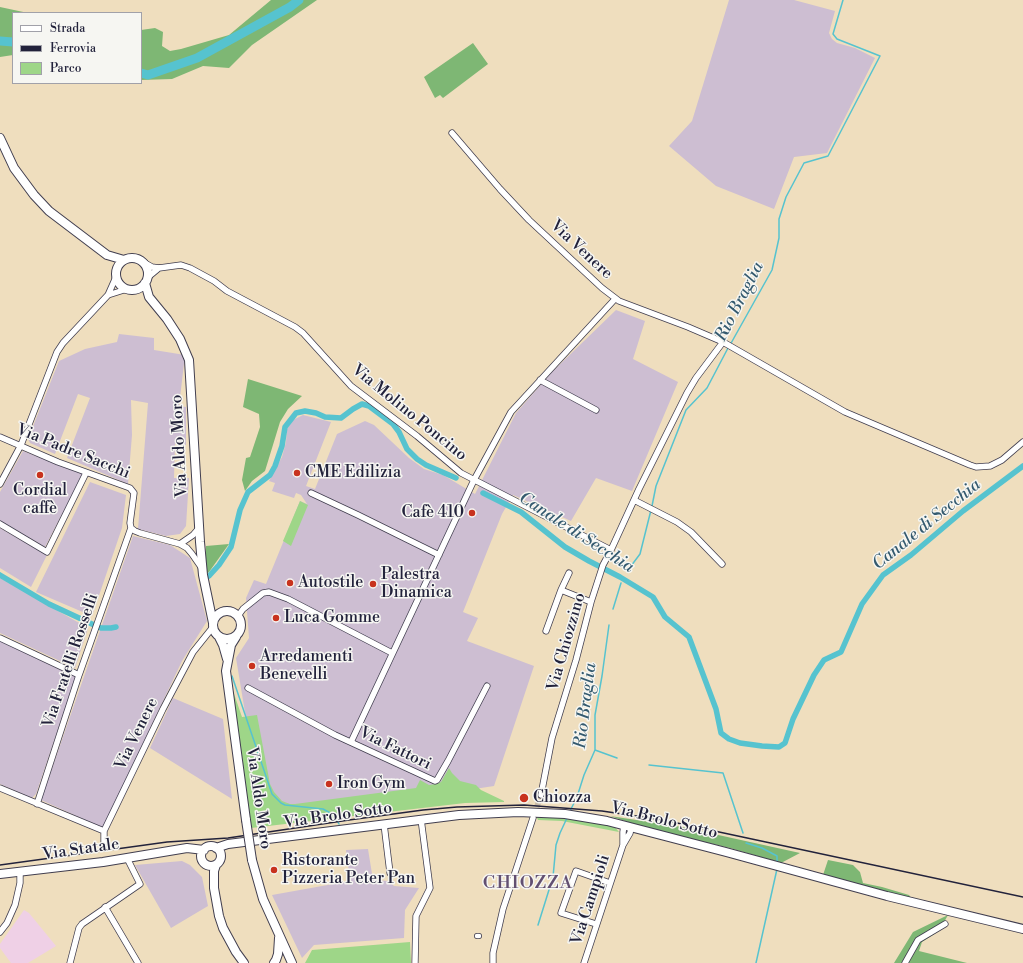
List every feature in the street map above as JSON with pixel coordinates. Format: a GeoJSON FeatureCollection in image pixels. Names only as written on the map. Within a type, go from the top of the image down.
{"type":"FeatureCollection","features":[{"type":"Feature","properties":{"kind":"main road"},"geometry":{"type":"LineString","coordinates":[[0,138],[14,168],[34,195],[49,211],[107,255],[124,260]]}},
{"type":"Feature","properties":{"kind":"main road"},"geometry":{"type":"LineString","coordinates":[[107,255],[120,284],[129,289],[140,287],[146,280],[147,270],[143,262],[136,258],[128,258],[118,266],[116,274]]}},
{"type":"Feature","properties":{"kind":"main road","name":"Via Aldo Moro"},"geometry":{"type":"LineString","coordinates":[[146,280],[149,297]]}},
{"type":"Feature","properties":{"kind":"main road","name":"Via Aldo Moro"},"geometry":{"type":"LineString","coordinates":[[129,289],[149,297],[167,319],[180,339],[189,360],[203,573],[213,625]]}},
{"type":"Feature","properties":{"kind":"main road"},"geometry":{"type":"LineString","coordinates":[[210,605],[220,613]]}},
{"type":"Feature","properties":{"kind":"main road"},"geometry":{"type":"LineString","coordinates":[[230,611],[238,616],[242,624],[236,637],[227,640],[218,636],[213,625],[220,613],[230,611]]}},
{"type":"Feature","properties":{"kind":"main road","name":"Via Aldo Moro"},"geometry":{"type":"LineString","coordinates":[[218,636],[223,645],[227,660]]}},
{"type":"Feature","properties":{"kind":"main road","name":"Via Aldo Moro"},"geometry":{"type":"LineString","coordinates":[[236,637],[231,645],[226,671],[252,860],[263,899],[292,963]]}},
{"type":"Feature","properties":{"kind":"main road","name":"Via Brolo Sotto"},"geometry":{"type":"LineString","coordinates":[[218,851],[242,843],[421,819],[501,812],[569,814],[614,823],[887,896],[1023,930]]}},
{"type":"Feature","properties":{"kind":"main road","name":"Via Statale"},"geometry":{"type":"LineString","coordinates":[[204,857],[208,847],[218,851]]}},
{"type":"Feature","properties":{"kind":"main road","name":"Via Statale"},"geometry":{"type":"LineString","coordinates":[[0,874],[127,858],[187,848],[204,857],[211,866],[216,865]]}},
{"type":"Feature","properties":{"kind":"main road"},"geometry":{"type":"LineString","coordinates":[[214,888],[214,871],[220,859],[218,851]]}},
{"type":"Feature","properties":{"kind":"main road"},"geometry":{"type":"LineString","coordinates":[[204,857],[214,888],[219,916],[236,952],[244,963]]}},
{"type":"Feature","properties":{"kind":"main road","name":"Via Aldo Moro"},"geometry":{"type":"LineString","coordinates":[[274,963],[278,954],[279,935]]}},
{"type":"Feature","properties":{"kind":"street","name":"Via Venere"},"geometry":{"type":"LineString","coordinates":[[452,133],[529,220],[615,299],[624,304],[688,327],[727,344],[845,412],[970,465],[976,467],[990,466],[1002,460],[1023,442]]}},
{"type":"Feature","properties":{"kind":"street","name":"Via Molino Poncino"},"geometry":{"type":"LineString","coordinates":[[143,262],[152,267],[159,268],[182,265],[190,268],[214,281],[227,291],[295,327],[303,333],[351,386],[417,436],[461,473],[611,550]]}},
{"type":"Feature","properties":{"kind":"street"},"geometry":{"type":"LineString","coordinates":[[146,280],[159,268]]}},
{"type":"Feature","properties":{"kind":"street"},"geometry":{"type":"LineString","coordinates":[[0,484],[21,445],[57,352],[108,295],[116,274]]}},
{"type":"Feature","properties":{"kind":"street"},"geometry":{"type":"LineString","coordinates":[[108,295],[129,289]]}},
{"type":"Feature","properties":{"kind":"street"},"geometry":{"type":"LineString","coordinates":[[351,742],[474,480],[511,412],[615,299]]}},
{"type":"Feature","properties":{"kind":"street","name":"Via Chiozzino"},"geometry":{"type":"LineString","coordinates":[[541,795],[552,738],[576,660],[590,602],[602,568],[687,394],[696,378],[727,344]]}},
{"type":"Feature","properties":{"kind":"street"},"geometry":{"type":"LineString","coordinates":[[540,380],[596,410]]}},
{"type":"Feature","properties":{"kind":"street","name":"Via Padre Sacchi"},"geometry":{"type":"LineString","coordinates":[[0,437],[86,473],[130,488],[134,493]]}},
{"type":"Feature","properties":{"kind":"street"},"geometry":{"type":"LineString","coordinates":[[0,524],[47,552],[86,473]]}},
{"type":"Feature","properties":{"kind":"street","name":"Via Fratelli Rosselli"},"geometry":{"type":"LineString","coordinates":[[37,804],[79,675],[131,528],[130,523],[134,493]]}},
{"type":"Feature","properties":{"kind":"street"},"geometry":{"type":"LineString","coordinates":[[311,493],[358,514],[439,555]]}},
{"type":"Feature","properties":{"kind":"street"},"geometry":{"type":"LineString","coordinates":[[634,500],[661,513],[691,532],[722,564]]}},
{"type":"Feature","properties":{"kind":"street"},"geometry":{"type":"LineString","coordinates":[[131,528],[140,533],[180,544],[187,548],[203,573]]}},
{"type":"Feature","properties":{"kind":"street"},"geometry":{"type":"LineString","coordinates":[[180,544],[193,535],[199,528]]}},
{"type":"Feature","properties":{"kind":"street"},"geometry":{"type":"LineString","coordinates":[[546,631],[569,573]]}},
{"type":"Feature","properties":{"kind":"street"},"geometry":{"type":"LineString","coordinates":[[562,590],[590,602]]}},
{"type":"Feature","properties":{"kind":"street"},"geometry":{"type":"LineString","coordinates":[[238,616],[264,593],[269,592],[288,599],[392,653]]}},
{"type":"Feature","properties":{"kind":"street","name":"Via Venere"},"geometry":{"type":"LineString","coordinates":[[104,847],[104,831],[163,709],[193,652],[213,625]]}},
{"type":"Feature","properties":{"kind":"street"},"geometry":{"type":"LineString","coordinates":[[204,637],[218,636]]}},
{"type":"Feature","properties":{"kind":"street"},"geometry":{"type":"LineString","coordinates":[[0,638],[79,675]]}},
{"type":"Feature","properties":{"kind":"street","name":"Via Fattori"},"geometry":{"type":"LineString","coordinates":[[248,688],[335,735],[432,781],[435,781],[448,761],[487,686]]}},
{"type":"Feature","properties":{"kind":"street"},"geometry":{"type":"LineString","coordinates":[[0,788],[104,831]]}},
{"type":"Feature","properties":{"kind":"street"},"geometry":{"type":"LineString","coordinates":[[493,963],[493,953],[504,909],[533,818]]}},
{"type":"Feature","properties":{"kind":"street"},"geometry":{"type":"LineString","coordinates":[[415,963],[416,916],[430,888],[421,819]]}},
{"type":"Feature","properties":{"kind":"street"},"geometry":{"type":"LineString","coordinates":[[614,823],[625,837]]}},
{"type":"Feature","properties":{"kind":"street"},"geometry":{"type":"LineString","coordinates":[[384,824],[390,873]]}},
{"type":"Feature","properties":{"kind":"street","name":"Via Campioli"},"geometry":{"type":"LineString","coordinates":[[584,963],[628,827]]}},
{"type":"Feature","properties":{"kind":"street","name":"Via Campioli"},"geometry":{"type":"LineString","coordinates":[[625,837],[641,830]]}},
{"type":"Feature","properties":{"kind":"street"},"geometry":{"type":"LineString","coordinates":[[70,963],[79,928],[82,924],[140,884],[127,858]]}},
{"type":"Feature","properties":{"kind":"street"},"geometry":{"type":"LineString","coordinates":[[596,924],[561,913],[576,871],[610,883]]}},
{"type":"Feature","properties":{"kind":"street"},"geometry":{"type":"LineString","coordinates":[[0,932],[7,923],[16,905],[20,883],[20,872]]}},
{"type":"Feature","properties":{"kind":"street"},"geometry":{"type":"LineString","coordinates":[[105,907],[138,963]]}},
{"type":"Feature","properties":{"kind":"street"},"geometry":{"type":"LineString","coordinates":[[905,963],[918,940],[945,924]]}},
{"type":"Feature","properties":{"kind":"shaded area"},"geometry":{"type":"Polygon","coordinates":[[[729,0],[794,0],[835,11],[829,33],[832,39],[837,43],[855,48],[875,58],[827,153],[794,157],[774,209],[716,186],[669,146],[692,121],[729,0]]]}},
{"type":"Feature","properties":{"kind":"shaded area"},"geometry":{"type":"Polygon","coordinates":[[[616,310],[645,321],[633,359],[678,382],[632,491],[596,478],[571,521],[513,495],[502,514],[463,612],[478,618],[467,641],[534,666],[494,786],[263,821],[236,658],[249,638],[246,598],[254,580],[266,584],[300,501],[307,504],[301,495],[296,493],[294,498],[272,491],[275,483],[269,481],[282,457],[286,442],[287,429],[293,420],[303,415],[331,422],[306,486],[315,489],[337,434],[365,421],[374,425],[409,458],[424,469],[443,475],[475,494],[516,413],[552,372],[616,310]]]}},
{"type":"Feature","properties":{"kind":"shaded area"},"geometry":{"type":"Polygon","coordinates":[[[119,334],[154,338],[154,350],[185,355],[179,406],[186,407],[186,445],[175,444],[174,478],[189,478],[186,526],[180,534],[166,536],[138,529],[148,403],[131,400],[132,435],[128,484],[67,458],[90,398],[78,394],[55,454],[30,443],[28,439],[59,361],[85,349],[117,342],[119,334]]]}},
{"type":"Feature","properties":{"kind":"shaded area"},"geometry":{"type":"Polygon","coordinates":[[[23,451],[83,474],[45,547],[0,521],[0,492],[23,451]]]}},
{"type":"Feature","properties":{"kind":"shaded area"},"geometry":{"type":"Polygon","coordinates":[[[90,482],[126,495],[122,528],[92,616],[36,592],[90,482]]]}},
{"type":"Feature","properties":{"kind":"shaded area"},"geometry":{"type":"Polygon","coordinates":[[[0,528],[47,555],[31,587],[0,568],[0,528]]]}},
{"type":"Feature","properties":{"kind":"shaded area"},"geometry":{"type":"Polygon","coordinates":[[[133,536],[170,545],[190,558],[207,621],[182,661],[103,828],[41,800],[133,536]]]}},
{"type":"Feature","properties":{"kind":"shaded area"},"geometry":{"type":"Polygon","coordinates":[[[0,578],[88,628],[75,668],[0,633],[0,578]]]}},
{"type":"Feature","properties":{"kind":"shaded area"},"geometry":{"type":"Polygon","coordinates":[[[0,641],[76,677],[36,794],[32,798],[0,784],[0,641]]]}},
{"type":"Feature","properties":{"kind":"shaded area"},"geometry":{"type":"Polygon","coordinates":[[[173,698],[223,719],[232,799],[150,748],[173,698]]]}},
{"type":"Feature","properties":{"kind":"shaded area"},"geometry":{"type":"Polygon","coordinates":[[[368,849],[373,880],[389,881],[394,886],[419,888],[405,910],[404,938],[314,945],[302,958],[272,895],[350,881],[346,850],[368,849]]]}},
{"type":"Feature","properties":{"kind":"shaded area"},"geometry":{"type":"Polygon","coordinates":[[[182,861],[190,865],[202,877],[208,906],[171,928],[135,865],[182,861]]]}},
{"type":"Feature","properties":{"kind":"shaded area"},"geometry":{"type":"Polygon","coordinates":[[[24,910],[29,913],[56,946],[28,963],[11,963],[0,948],[0,944],[24,910]]]}},
{"type":"Feature","properties":{"kind":"green space"},"geometry":{"type":"Polygon","coordinates":[[[271,0],[317,0],[252,45],[229,68],[203,66],[172,79],[142,80],[142,30],[155,28],[163,32],[162,46],[170,51],[229,35],[271,0]]]}},
{"type":"Feature","properties":{"kind":"green space"},"geometry":{"type":"Polygon","coordinates":[[[0,7],[23,12],[12,12],[12,55],[0,57],[0,7]]]}},
{"type":"Feature","properties":{"kind":"green space"},"geometry":{"type":"Polygon","coordinates":[[[473,43],[488,64],[443,98],[440,95],[435,98],[424,77],[473,43]]]}},
{"type":"Feature","properties":{"kind":"green space"},"geometry":{"type":"Polygon","coordinates":[[[248,379],[302,396],[288,409],[280,422],[265,471],[252,481],[245,491],[242,480],[246,458],[250,457],[260,427],[259,414],[243,407],[248,379]]]}},
{"type":"Feature","properties":{"kind":"green space"},"geometry":{"type":"Polygon","coordinates":[[[300,501],[308,505],[291,546],[283,541],[300,501]]]}},
{"type":"Feature","properties":{"kind":"green space"},"geometry":{"type":"Polygon","coordinates":[[[229,544],[209,572],[206,574],[206,546],[229,544]]]}},
{"type":"Feature","properties":{"kind":"green space"},"geometry":{"type":"Polygon","coordinates":[[[231,685],[242,717],[257,715],[270,784],[274,792],[282,801],[295,804],[416,788],[420,780],[429,785],[441,782],[449,768],[460,781],[476,785],[481,790],[504,802],[465,803],[251,828],[231,685]]]}},
{"type":"Feature","properties":{"kind":"green space"},"geometry":{"type":"Polygon","coordinates":[[[536,816],[571,816],[614,826],[619,832],[562,821],[538,820],[536,816]]]}},
{"type":"Feature","properties":{"kind":"green space"},"geometry":{"type":"Polygon","coordinates":[[[610,816],[682,827],[800,853],[781,863],[730,848],[646,828],[610,816]]]}},
{"type":"Feature","properties":{"kind":"green space"},"geometry":{"type":"Polygon","coordinates":[[[828,860],[853,865],[860,872],[863,883],[909,895],[912,899],[823,875],[828,860]]]}},
{"type":"Feature","properties":{"kind":"green space"},"geometry":{"type":"Polygon","coordinates":[[[948,915],[939,931],[922,942],[919,951],[967,963],[894,963],[913,932],[948,915]]]}},
{"type":"Feature","properties":{"kind":"green space"},"geometry":{"type":"Polygon","coordinates":[[[410,942],[411,963],[305,963],[312,950],[410,942]]]}},
{"type":"Feature","properties":{"kind":"waterway"},"geometry":{"type":"LineString","coordinates":[[142,73],[148,75],[197,58],[290,7],[299,0]]}},
{"type":"Feature","properties":{"kind":"waterway","name":"Rio Braglia"},"geometry":{"type":"LineString","coordinates":[[730,345],[772,270],[779,238],[779,219],[786,197],[804,163],[828,156],[880,56],[837,39],[833,34],[843,0]]}},
{"type":"Feature","properties":{"kind":"waterway"},"geometry":{"type":"LineString","coordinates":[[0,41],[12,42]]}},
{"type":"Feature","properties":{"kind":"waterway","name":"Rio Braglia"},"geometry":{"type":"LineString","coordinates":[[652,506],[656,486],[686,410],[707,388],[728,348]]}},
{"type":"Feature","properties":{"kind":"waterway","name":"Canale di Secchia"},"geometry":{"type":"LineString","coordinates":[[209,576],[219,565],[231,547],[240,510],[248,492],[270,475],[275,466],[282,446],[285,427],[296,413],[305,411],[316,413],[325,417],[341,418],[362,404],[369,406],[393,424],[399,432],[407,449],[417,459],[426,465],[456,478]]}},
{"type":"Feature","properties":{"kind":"waterway","name":"Canale di Secchia"},"geometry":{"type":"LineString","coordinates":[[483,493],[521,512],[565,547],[653,597],[665,617],[689,637],[716,709],[721,733],[729,739],[740,743],[779,747],[785,743],[793,719],[814,675],[824,660],[841,652],[862,604],[883,575],[911,555],[963,511],[1023,466]]}},
{"type":"Feature","properties":{"kind":"waterway","name":"Rio Braglia"},"geometry":{"type":"LineString","coordinates":[[631,566],[640,554],[651,510]]}},
{"type":"Feature","properties":{"kind":"waterway","name":"Canale di Secchia"},"geometry":{"type":"LineString","coordinates":[[0,575],[49,604],[92,624],[101,628],[116,627]]}},
{"type":"Feature","properties":{"kind":"waterway","name":"Rio Braglia"},"geometry":{"type":"LineString","coordinates":[[613,609],[621,583]]}},
{"type":"Feature","properties":{"kind":"waterway","name":"Rio Braglia"},"geometry":{"type":"LineString","coordinates":[[570,811],[595,750],[595,715],[609,625]]}},
{"type":"Feature","properties":{"kind":"waterway"},"geometry":{"type":"LineString","coordinates":[[232,676],[272,794],[285,805],[323,809],[334,815],[339,824]]}},
{"type":"Feature","properties":{"kind":"waterway"},"geometry":{"type":"LineString","coordinates":[[595,750],[617,758]]}},
{"type":"Feature","properties":{"kind":"waterway"},"geometry":{"type":"LineString","coordinates":[[649,765],[723,773],[743,833]]}},
{"type":"Feature","properties":{"kind":"waterway","name":"Rio Braglia"},"geometry":{"type":"LineString","coordinates":[[538,925],[553,877],[556,845],[567,818]]}},
{"type":"Feature","properties":{"kind":"waterway"},"geometry":{"type":"LineString","coordinates":[[746,843],[762,848],[777,856],[777,861]]}},
{"type":"Feature","properties":{"kind":"waterway"},"geometry":{"type":"LineString","coordinates":[[756,963],[777,869]]}},
{"type":"Feature","properties":{"kind":"tunnel"},"geometry":{"type":"LineString","coordinates":[[534,815],[541,795]]}},
{"type":"Feature","properties":{"kind":"railway"},"geometry":{"type":"LineString","coordinates":[[0,865],[167,842],[228,838],[423,810],[457,807],[524,805],[602,811],[663,820],[1023,897]]}},
{"type":"Feature","properties":{"kind":"place","name":"CME Edilizia"},"geometry":{"type":"Point","coordinates":[297,473]}},
{"type":"Feature","properties":{"kind":"place","name":"Cordial caffè"},"geometry":{"type":"Point","coordinates":[40,475]}},
{"type":"Feature","properties":{"kind":"place","name":"Cafè 410"},"geometry":{"type":"Point","coordinates":[472,513]}},
{"type":"Feature","properties":{"kind":"place","name":"Autostile"},"geometry":{"type":"Point","coordinates":[290,583]}},
{"type":"Feature","properties":{"kind":"place","name":"Palestra Dinamica"},"geometry":{"type":"Point","coordinates":[373,584]}},
{"type":"Feature","properties":{"kind":"place","name":"Luca Gomme"},"geometry":{"type":"Point","coordinates":[276,618]}},
{"type":"Feature","properties":{"kind":"place","name":"Arredamenti Benevelli"},"geometry":{"type":"Point","coordinates":[252,666]}},
{"type":"Feature","properties":{"kind":"place","name":"Iron Gym"},"geometry":{"type":"Point","coordinates":[329,784]}},
{"type":"Feature","properties":{"kind":"place","name":"Chiozza"},"geometry":{"type":"Point","coordinates":[524,798]}},
{"type":"Feature","properties":{"kind":"place","name":"Ristorante Pizzeria Peter Pan"},"geometry":{"type":"Point","coordinates":[274,870]}},
{"type":"Feature","properties":{"kind":"district","name":"CHIOZZA"},"geometry":{"type":"Point","coordinates":[528,884]}}]}
